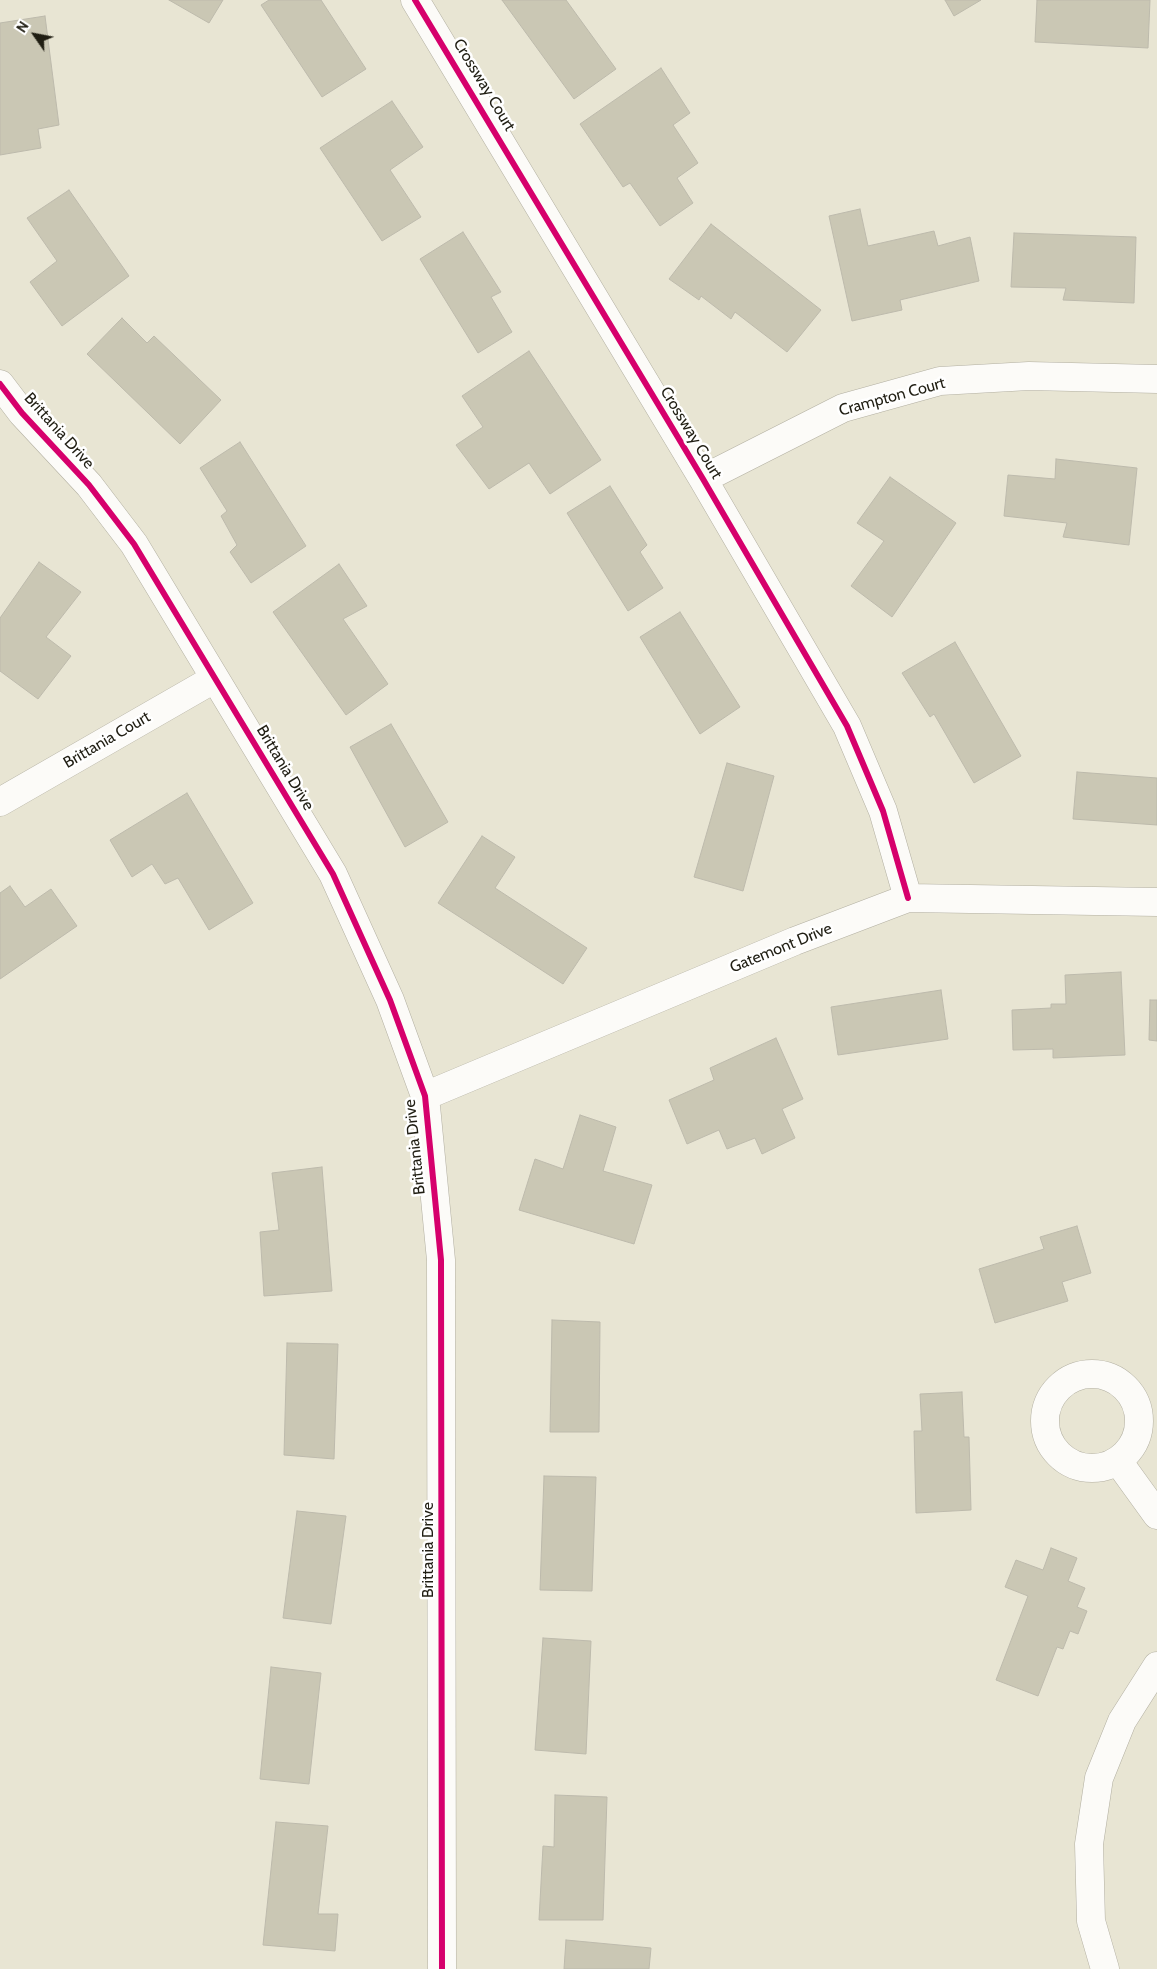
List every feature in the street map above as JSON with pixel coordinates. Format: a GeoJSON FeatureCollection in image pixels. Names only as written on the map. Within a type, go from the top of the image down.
{"type":"FeatureCollection","features":[{"type":"Feature","properties":{"kind":"street","name":"Crossway Court"},"geometry":{"type":"LineString","coordinates":[[416,0],[702,478],[847,726],[883,811],[908,898]]}},
{"type":"Feature","properties":{"kind":"street","name":"Crampton Court"},"geometry":{"type":"LineString","coordinates":[[702,478],[844,408],[940,382],[1029,376],[1157,379]]}},
{"type":"Feature","properties":{"kind":"street","name":"Brittania Drive"},"geometry":{"type":"LineString","coordinates":[[0,384],[22,413],[89,485],[134,544],[333,874],[390,1000],[425,1096],[441,1260],[442,1969]]}},
{"type":"Feature","properties":{"kind":"street","name":"Brittania Court"},"geometry":{"type":"LineString","coordinates":[[0,802],[214,679]]}},
{"type":"Feature","properties":{"kind":"street","name":"Gatemont Drive"},"geometry":{"type":"LineString","coordinates":[[425,1096],[786,945],[908,898],[1157,902]]}},
{"type":"Feature","properties":{"kind":"street"},"geometry":{"type":"LineString","coordinates":[[1118,1461],[1157,1515]]}},
{"type":"Feature","properties":{"kind":"street"},"geometry":{"type":"LineString","coordinates":[[1105,1969],[1091,1921],[1089,1844],[1099,1778],[1122,1721],[1157,1666]]}},
{"type":"Feature","properties":{"kind":"building"},"geometry":{"type":"Polygon","coordinates":[[[169,0],[223,0],[209,23],[169,0]]]}},
{"type":"Feature","properties":{"kind":"building"},"geometry":{"type":"Polygon","coordinates":[[[269,0],[321,0],[366,69],[322,97],[261,5],[269,0]]]}},
{"type":"Feature","properties":{"kind":"building"},"geometry":{"type":"Polygon","coordinates":[[[502,0],[566,0],[616,69],[574,99],[502,0]]]}},
{"type":"Feature","properties":{"kind":"building"},"geometry":{"type":"Polygon","coordinates":[[[945,0],[981,0],[954,16],[945,0]]]}},
{"type":"Feature","properties":{"kind":"building"},"geometry":{"type":"Polygon","coordinates":[[[1037,0],[1150,0],[1148,48],[1035,42],[1037,0]]]}},
{"type":"Feature","properties":{"kind":"building"},"geometry":{"type":"Polygon","coordinates":[[[45,16],[59,125],[38,129],[41,148],[0,155],[0,23],[45,16]]]}},
{"type":"Feature","properties":{"kind":"building"},"geometry":{"type":"Polygon","coordinates":[[[661,68],[690,113],[673,125],[698,163],[677,178],[693,203],[660,226],[630,183],[623,187],[580,124],[661,68]]]}},
{"type":"Feature","properties":{"kind":"building"},"geometry":{"type":"Polygon","coordinates":[[[392,101],[423,147],[390,170],[421,217],[382,241],[320,148],[392,101]]]}},
{"type":"Feature","properties":{"kind":"building"},"geometry":{"type":"Polygon","coordinates":[[[69,190],[129,276],[62,326],[30,282],[57,261],[27,218],[69,190]]]}},
{"type":"Feature","properties":{"kind":"building"},"geometry":{"type":"Polygon","coordinates":[[[860,209],[868,246],[934,231],[938,246],[970,237],[979,281],[900,300],[902,310],[852,321],[829,216],[860,209]]]}},
{"type":"Feature","properties":{"kind":"building"},"geometry":{"type":"Polygon","coordinates":[[[711,224],[821,310],[787,352],[735,312],[731,319],[701,296],[699,300],[669,279],[711,224]]]}},
{"type":"Feature","properties":{"kind":"building"},"geometry":{"type":"Polygon","coordinates":[[[463,232],[501,292],[491,297],[512,332],[478,353],[420,259],[463,232]]]}},
{"type":"Feature","properties":{"kind":"building"},"geometry":{"type":"Polygon","coordinates":[[[1014,233],[1136,237],[1134,303],[1063,300],[1066,288],[1011,287],[1014,233]]]}},
{"type":"Feature","properties":{"kind":"building"},"geometry":{"type":"Polygon","coordinates":[[[122,318],[147,343],[154,336],[221,400],[180,444],[87,354],[122,318]]]}},
{"type":"Feature","properties":{"kind":"building"},"geometry":{"type":"Polygon","coordinates":[[[529,351],[601,460],[550,494],[529,463],[489,489],[456,445],[483,427],[462,396],[529,351]]]}},
{"type":"Feature","properties":{"kind":"building"},"geometry":{"type":"Polygon","coordinates":[[[240,442],[306,546],[251,583],[230,552],[237,545],[221,516],[227,511],[200,468],[240,442]]]}},
{"type":"Feature","properties":{"kind":"building"},"geometry":{"type":"Polygon","coordinates":[[[1056,459],[1137,468],[1129,545],[1063,537],[1067,523],[1004,516],[1008,475],[1055,479],[1056,459]]]}},
{"type":"Feature","properties":{"kind":"building"},"geometry":{"type":"Polygon","coordinates":[[[890,477],[956,523],[892,617],[851,586],[884,541],[857,523],[890,477]]]}},
{"type":"Feature","properties":{"kind":"building"},"geometry":{"type":"Polygon","coordinates":[[[610,486],[647,545],[640,552],[663,588],[628,611],[567,513],[610,486]]]}},
{"type":"Feature","properties":{"kind":"building"},"geometry":{"type":"Polygon","coordinates":[[[39,562],[81,592],[46,637],[71,656],[38,699],[0,671],[0,618],[39,562]]]}},
{"type":"Feature","properties":{"kind":"building"},"geometry":{"type":"Polygon","coordinates":[[[339,564],[367,606],[343,619],[388,684],[346,715],[273,612],[339,564]]]}},
{"type":"Feature","properties":{"kind":"building"},"geometry":{"type":"Polygon","coordinates":[[[680,612],[740,707],[700,734],[640,637],[680,612]]]}},
{"type":"Feature","properties":{"kind":"building"},"geometry":{"type":"Polygon","coordinates":[[[955,642],[1021,756],[974,783],[934,714],[930,717],[902,673],[955,642]]]}},
{"type":"Feature","properties":{"kind":"building"},"geometry":{"type":"Polygon","coordinates":[[[391,724],[448,822],[405,847],[350,747],[391,724]]]}},
{"type":"Feature","properties":{"kind":"building"},"geometry":{"type":"Polygon","coordinates":[[[727,763],[774,776],[743,891],[694,877],[727,763]]]}},
{"type":"Feature","properties":{"kind":"building"},"geometry":{"type":"Polygon","coordinates":[[[1077,772],[1157,778],[1157,825],[1073,819],[1077,772]]]}},
{"type":"Feature","properties":{"kind":"building"},"geometry":{"type":"Polygon","coordinates":[[[187,793],[253,903],[209,930],[178,878],[165,884],[152,864],[132,877],[110,840],[187,793]]]}},
{"type":"Feature","properties":{"kind":"building"},"geometry":{"type":"Polygon","coordinates":[[[482,836],[515,857],[495,888],[587,948],[563,984],[438,903],[482,836]]]}},
{"type":"Feature","properties":{"kind":"building"},"geometry":{"type":"Polygon","coordinates":[[[10,886],[25,907],[51,889],[77,926],[0,979],[0,893],[10,886]]]}},
{"type":"Feature","properties":{"kind":"building"},"geometry":{"type":"Polygon","coordinates":[[[1121,972],[1125,1055],[1053,1058],[1053,1049],[1013,1050],[1012,1010],[1051,1008],[1051,1004],[1066,1004],[1065,975],[1121,972]]]}},
{"type":"Feature","properties":{"kind":"building"},"geometry":{"type":"Polygon","coordinates":[[[941,990],[948,1039],[838,1055],[831,1007],[941,990]]]}},
{"type":"Feature","properties":{"kind":"building"},"geometry":{"type":"Polygon","coordinates":[[[1150,1000],[1157,1000],[1157,1041],[1149,1040],[1150,1000]]]}},
{"type":"Feature","properties":{"kind":"building"},"geometry":{"type":"Polygon","coordinates":[[[776,1038],[803,1099],[782,1109],[795,1138],[762,1154],[755,1138],[727,1149],[719,1130],[687,1144],[669,1100],[714,1080],[710,1068],[776,1038]]]}},
{"type":"Feature","properties":{"kind":"building"},"geometry":{"type":"Polygon","coordinates":[[[580,1115],[616,1127],[603,1171],[652,1185],[634,1244],[519,1210],[535,1159],[563,1169],[580,1115]]]}},
{"type":"Feature","properties":{"kind":"building"},"geometry":{"type":"Polygon","coordinates":[[[322,1167],[332,1291],[264,1296],[260,1232],[279,1230],[272,1173],[322,1167]]]}},
{"type":"Feature","properties":{"kind":"building"},"geometry":{"type":"Polygon","coordinates":[[[1077,1226],[1091,1273],[1062,1282],[1068,1301],[995,1323],[979,1269],[1044,1249],[1040,1237],[1077,1226]]]}},
{"type":"Feature","properties":{"kind":"building"},"geometry":{"type":"Polygon","coordinates":[[[552,1320],[600,1322],[599,1432],[550,1432],[552,1320]]]}},
{"type":"Feature","properties":{"kind":"building"},"geometry":{"type":"Polygon","coordinates":[[[287,1343],[338,1344],[334,1459],[284,1455],[287,1343]]]}},
{"type":"Feature","properties":{"kind":"building"},"geometry":{"type":"Polygon","coordinates":[[[962,1392],[964,1437],[969,1437],[971,1510],[916,1513],[914,1431],[922,1431],[920,1394],[962,1392]]]}},
{"type":"Feature","properties":{"kind":"building"},"geometry":{"type":"Polygon","coordinates":[[[544,1476],[596,1477],[592,1591],[540,1590],[544,1476]]]}},
{"type":"Feature","properties":{"kind":"building"},"geometry":{"type":"Polygon","coordinates":[[[297,1511],[346,1516],[331,1624],[283,1618],[297,1511]]]}},
{"type":"Feature","properties":{"kind":"building"},"geometry":{"type":"Polygon","coordinates":[[[1051,1548],[1077,1558],[1068,1581],[1085,1588],[1077,1607],[1087,1611],[1078,1634],[1070,1631],[1063,1649],[1057,1647],[1038,1696],[996,1680],[1028,1596],[1005,1587],[1016,1560],[1043,1570],[1051,1548]]]}},
{"type":"Feature","properties":{"kind":"building"},"geometry":{"type":"Polygon","coordinates":[[[543,1638],[591,1641],[586,1754],[535,1750],[543,1638]]]}},
{"type":"Feature","properties":{"kind":"building"},"geometry":{"type":"Polygon","coordinates":[[[271,1667],[321,1673],[309,1784],[260,1779],[271,1667]]]}},
{"type":"Feature","properties":{"kind":"building"},"geometry":{"type":"Polygon","coordinates":[[[555,1795],[607,1797],[603,1920],[539,1920],[543,1846],[554,1847],[555,1795]]]}},
{"type":"Feature","properties":{"kind":"building"},"geometry":{"type":"Polygon","coordinates":[[[276,1822],[328,1826],[318,1914],[338,1914],[335,1951],[263,1945],[276,1822]]]}},
{"type":"Feature","properties":{"kind":"building"},"geometry":{"type":"Polygon","coordinates":[[[566,1940],[651,1948],[649,1969],[564,1969],[566,1940]]]}},
{"type":"Feature","properties":{"kind":"cycle path"},"geometry":{"type":"LineString","coordinates":[[415,0],[703,479],[847,726],[883,811],[908,898]]}},
{"type":"Feature","properties":{"kind":"cycle path"},"geometry":{"type":"LineString","coordinates":[[0,384],[22,413],[89,485],[134,544],[333,874],[390,1000],[425,1096],[441,1260],[442,1969]]}}]}
